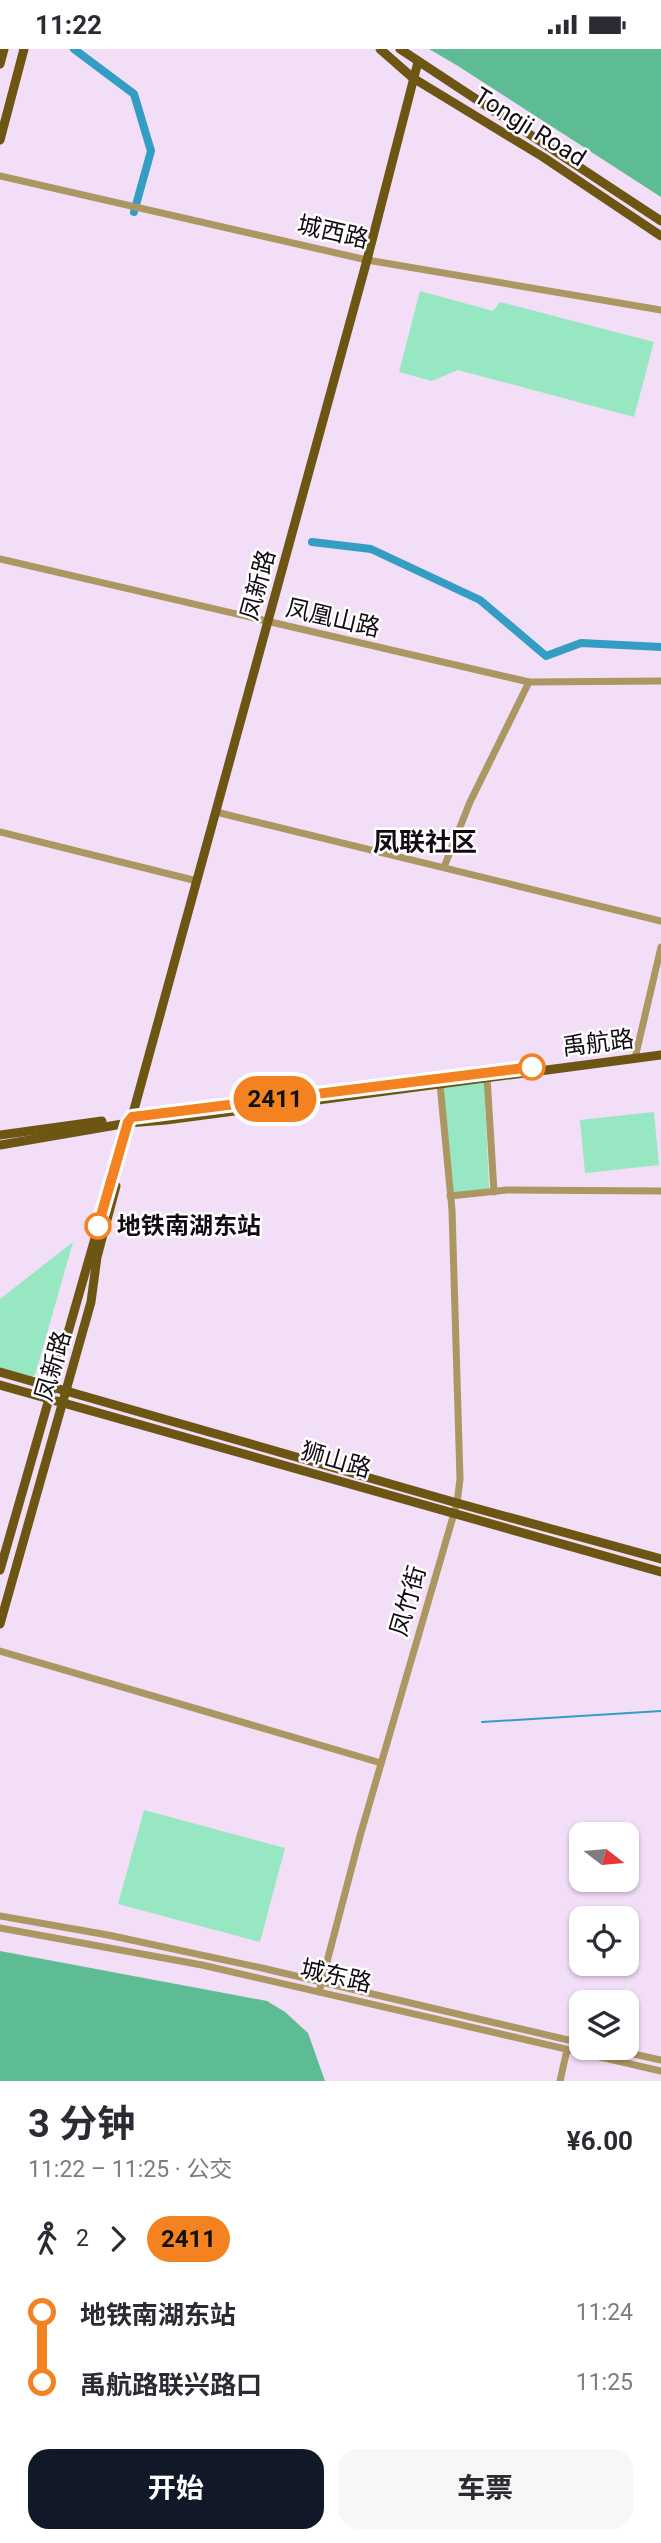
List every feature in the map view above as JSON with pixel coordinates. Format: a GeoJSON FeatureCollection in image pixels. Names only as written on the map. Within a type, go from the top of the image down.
{"type":"FeatureCollection","features":[{"type":"Feature","properties":{"kind":"main road"},"geometry":{"type":"LineString","coordinates":[[0,64],[4,49]]}},
{"type":"Feature","properties":{"kind":"main road"},"geometry":{"type":"LineString","coordinates":[[0,140],[24,49]]}},
{"type":"Feature","properties":{"kind":"main road","name":"Tongji Road"},"geometry":{"type":"LineString","coordinates":[[380,49],[413,78],[543,157],[661,236]]}},
{"type":"Feature","properties":{"kind":"main road","name":"Tongji Road"},"geometry":{"type":"LineString","coordinates":[[400,49],[661,221]]}},
{"type":"Feature","properties":{"kind":"main road","name":"凤新路"},"geometry":{"type":"LineString","coordinates":[[0,1570],[51,1387],[131,1120],[367,260],[418,62]]}},
{"type":"Feature","properties":{"kind":"main road","name":"禹航路"},"geometry":{"type":"LineString","coordinates":[[0,1145],[131,1120],[166,1120],[440,1084],[661,1049]]}},
{"type":"Feature","properties":{"kind":"main road","name":"禹航路"},"geometry":{"type":"LineString","coordinates":[[0,1135],[636,1055],[661,1055]]}},
{"type":"Feature","properties":{"kind":"main road","name":"凤新路"},"geometry":{"type":"LineString","coordinates":[[0,1624],[91,1302],[97,1258],[131,1120]]}},
{"type":"Feature","properties":{"kind":"main road","name":"狮山路"},"geometry":{"type":"LineString","coordinates":[[0,1372],[661,1559]]}},
{"type":"Feature","properties":{"kind":"main road","name":"狮山路"},"geometry":{"type":"LineString","coordinates":[[0,1385],[661,1571]]}},
{"type":"Feature","properties":{"kind":"street","name":"城西路"},"geometry":{"type":"LineString","coordinates":[[0,176],[367,260],[661,310]]}},
{"type":"Feature","properties":{"kind":"street","name":"凤凰山路"},"geometry":{"type":"LineString","coordinates":[[0,559],[529,682],[661,681]]}},
{"type":"Feature","properties":{"kind":"street"},"geometry":{"type":"LineString","coordinates":[[444,867],[470,801],[529,682]]}},
{"type":"Feature","properties":{"kind":"street"},"geometry":{"type":"LineString","coordinates":[[216,812],[661,921]]}},
{"type":"Feature","properties":{"kind":"street"},"geometry":{"type":"LineString","coordinates":[[0,832],[197,881]]}},
{"type":"Feature","properties":{"kind":"street"},"geometry":{"type":"LineString","coordinates":[[636,1055],[661,947]]}},
{"type":"Feature","properties":{"kind":"street"},"geometry":{"type":"LineString","coordinates":[[487,1077],[494,1192]]}},
{"type":"Feature","properties":{"kind":"street","name":"凤竹街"},"geometry":{"type":"LineString","coordinates":[[318,1992],[457,1503],[460,1479],[452,1210],[440,1084]]}},
{"type":"Feature","properties":{"kind":"street"},"geometry":{"type":"LineString","coordinates":[[450,1195],[494,1192],[661,1191]]}},
{"type":"Feature","properties":{"kind":"street"},"geometry":{"type":"LineString","coordinates":[[0,1651],[381,1763]]}},
{"type":"Feature","properties":{"kind":"street","name":"城东路"},"geometry":{"type":"LineString","coordinates":[[0,1916],[108,1935],[569,2040]]}},
{"type":"Feature","properties":{"kind":"street","name":"城东路"},"geometry":{"type":"LineString","coordinates":[[0,1928],[202,1965],[661,2071]]}},
{"type":"Feature","properties":{"kind":"street"},"geometry":{"type":"LineString","coordinates":[[560,2081],[567,2050]]}},
{"type":"Feature","properties":{"kind":"street"},"geometry":{"type":"LineString","coordinates":[[639,2055],[661,2060]]}},
{"type":"Feature","properties":{"kind":"green space"},"geometry":{"type":"Polygon","coordinates":[[[429,49],[661,49],[661,197],[458,66],[429,49]]]}},
{"type":"Feature","properties":{"kind":"green space"},"geometry":{"type":"Polygon","coordinates":[[[420,291],[493,311],[500,302],[654,342],[634,417],[458,370],[432,381],[399,372],[420,291]]]}},
{"type":"Feature","properties":{"kind":"green space"},"geometry":{"type":"Polygon","coordinates":[[[484,1080],[489,1188],[454,1196],[443,1087],[484,1080]]]}},
{"type":"Feature","properties":{"kind":"green space"},"geometry":{"type":"Polygon","coordinates":[[[654,1112],[659,1165],[585,1173],[580,1120],[654,1112]]]}},
{"type":"Feature","properties":{"kind":"green space"},"geometry":{"type":"Polygon","coordinates":[[[73,1242],[36,1372],[31,1380],[0,1372],[0,1299],[73,1242]]]}},
{"type":"Feature","properties":{"kind":"green space"},"geometry":{"type":"Polygon","coordinates":[[[144,1810],[285,1848],[260,1942],[118,1904],[144,1810]]]}},
{"type":"Feature","properties":{"kind":"green space"},"geometry":{"type":"Polygon","coordinates":[[[0,1951],[267,2001],[285,2012],[308,2033],[325,2081],[0,2081],[0,1951]]]}},
{"type":"Feature","properties":{"kind":"waterway"},"geometry":{"type":"LineString","coordinates":[[74,49],[134,94],[151,151],[134,212]]}},
{"type":"Feature","properties":{"kind":"waterway"},"geometry":{"type":"LineString","coordinates":[[312,542],[371,549],[480,600],[546,656],[581,643],[661,647]]}},
{"type":"Feature","properties":{"kind":"waterway"},"geometry":{"type":"LineString","coordinates":[[482,1722],[661,1711]]}},
{"type":"Feature","properties":{"kind":"bus line","name":"2411"},"geometry":{"type":"LineString","coordinates":[[98,1226],[128,1122],[132,1117],[532,1067]]}},
{"type":"Feature","properties":{"kind":"place","name":"地铁南湖东站"},"geometry":{"type":"Point","coordinates":[98,1226]}},
{"type":"Feature","properties":{"kind":"district","name":"凤联社区"},"geometry":{"type":"Point","coordinates":[425,842]}}]}
